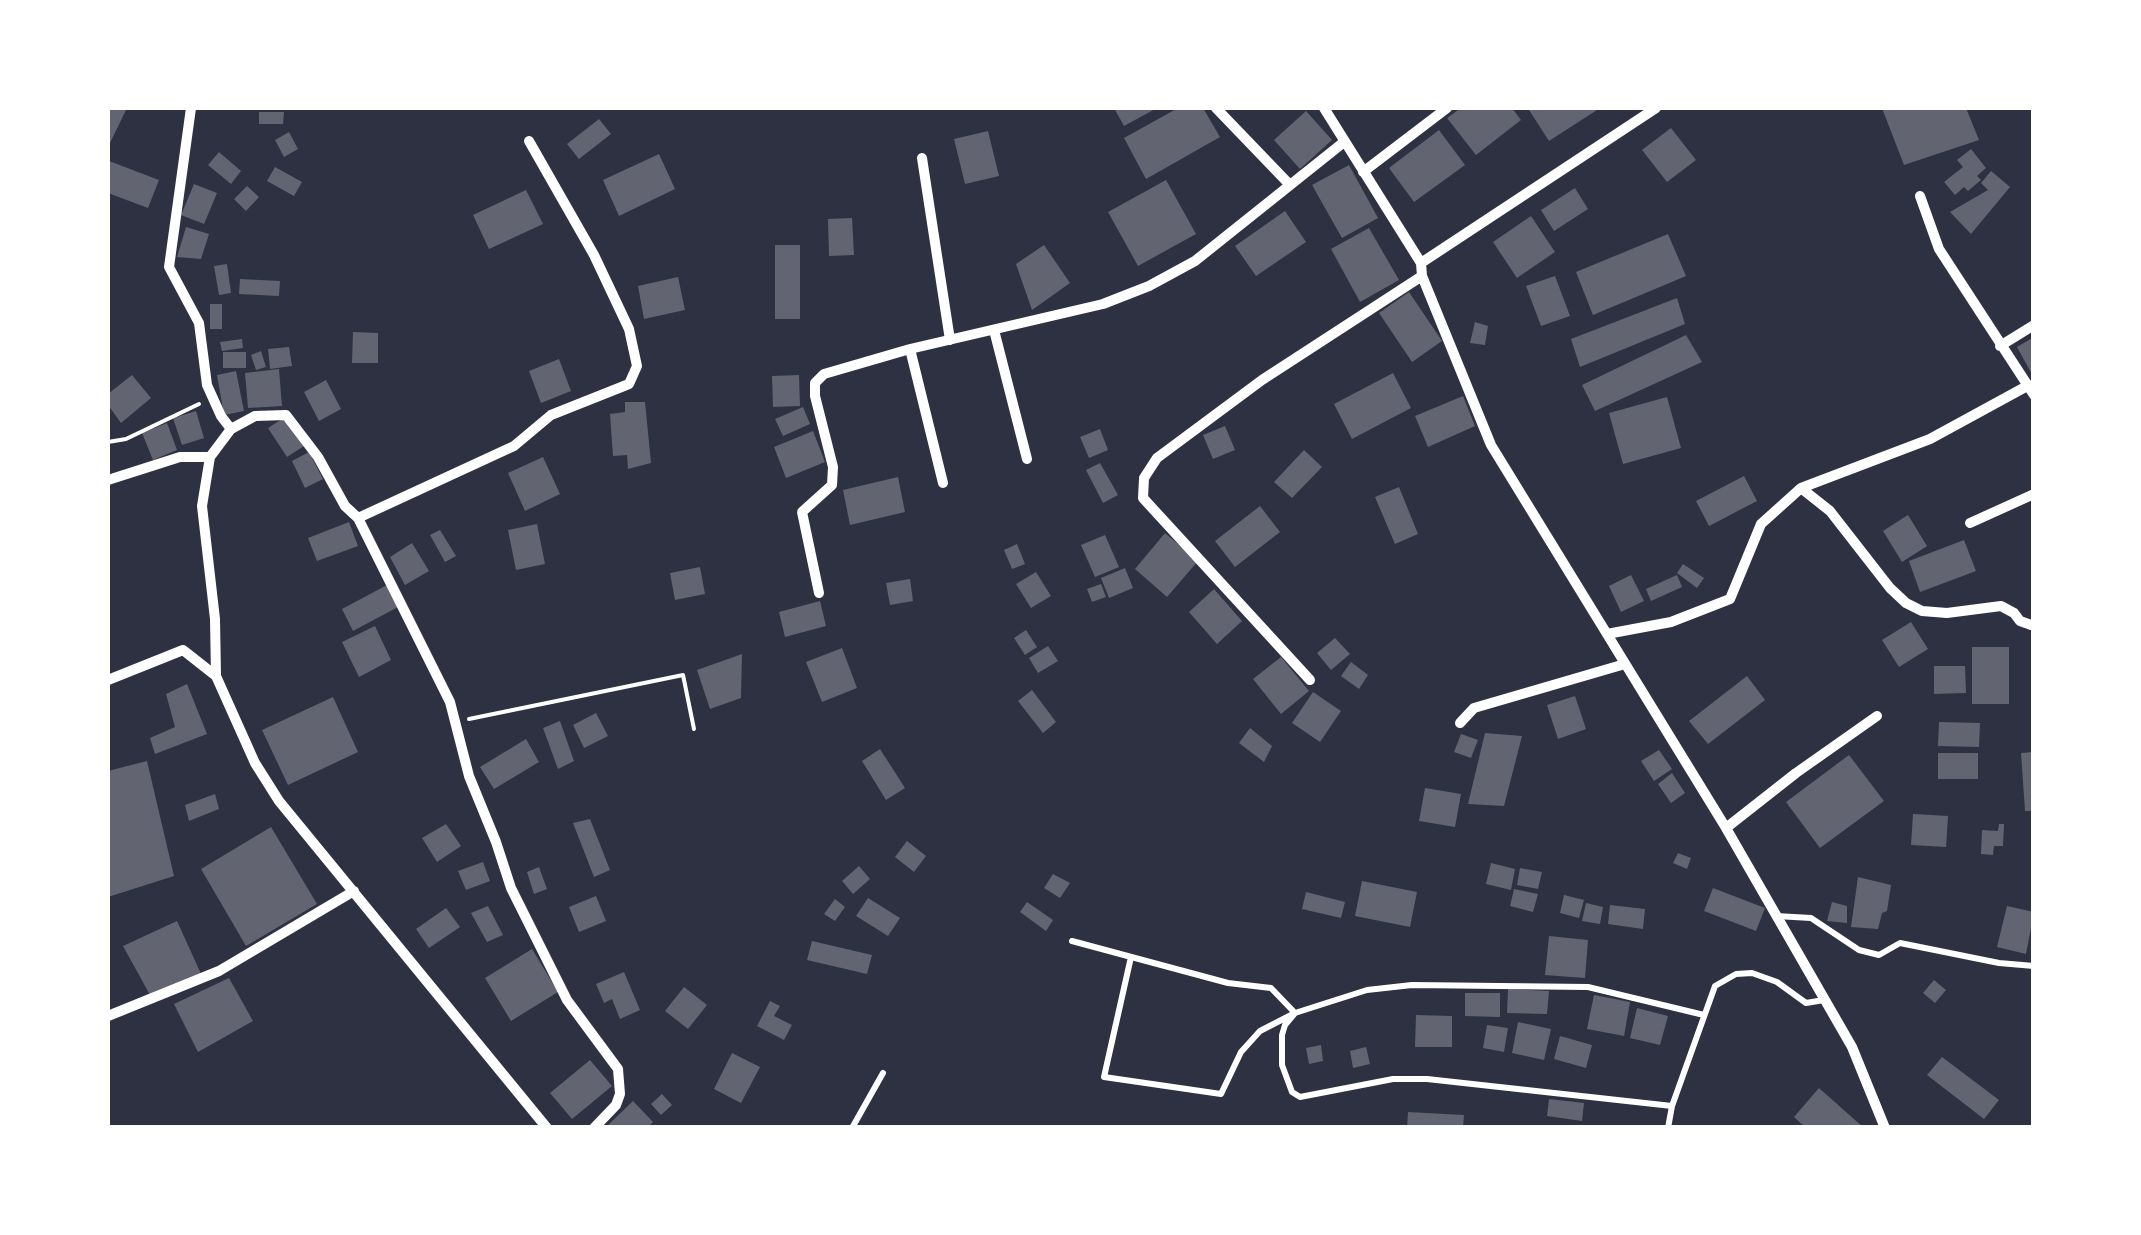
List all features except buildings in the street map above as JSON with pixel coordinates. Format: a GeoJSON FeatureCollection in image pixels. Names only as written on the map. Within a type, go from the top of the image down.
{"type":"FeatureCollection","features":[{"type":"Feature","properties":{"kind":"street"},"geometry":{"type":"LineString","coordinates":[[191,108],[169,267],[199,322],[207,384],[230,428]]}},
{"type":"Feature","properties":{"kind":"street"},"geometry":{"type":"LineString","coordinates":[[1216,108],[1290,186]]}},
{"type":"Feature","properties":{"kind":"street"},"geometry":{"type":"LineString","coordinates":[[1324,108],[1422,270],[1491,445],[1726,828],[1852,1048],[1885,1128]]}},
{"type":"Feature","properties":{"kind":"street"},"geometry":{"type":"LineString","coordinates":[[1363,172],[1447,108]]}},
{"type":"Feature","properties":{"kind":"street"},"geometry":{"type":"LineString","coordinates":[[1310,680],[1143,498],[1144,478],[1157,458],[1262,380],[1656,108]]}},
{"type":"Feature","properties":{"kind":"street"},"geometry":{"type":"LineString","coordinates":[[358,518],[514,446],[550,415],[628,384],[637,366],[629,329],[594,255],[530,140]]}},
{"type":"Feature","properties":{"kind":"street"},"geometry":{"type":"LineString","coordinates":[[819,593],[802,512],[832,485],[833,467],[816,396],[815,382],[824,374],[910,349],[1103,304],[1149,286],[1195,261],[1344,142]]}},
{"type":"Feature","properties":{"kind":"street"},"geometry":{"type":"LineString","coordinates":[[922,158],[950,340]]}},
{"type":"Feature","properties":{"kind":"street"},"geometry":{"type":"LineString","coordinates":[[1606,634],[1671,622],[1730,599],[1762,524],[1801,488],[1930,439],[2031,390],[1939,248],[1920,196]]}},
{"type":"Feature","properties":{"kind":"street"},"geometry":{"type":"LineString","coordinates":[[2000,346],[2034,325]]}},
{"type":"Feature","properties":{"kind":"street"},"geometry":{"type":"LineString","coordinates":[[994,330],[1027,459]]}},
{"type":"Feature","properties":{"kind":"street"},"geometry":{"type":"LineString","coordinates":[[910,349],[944,483]]}},
{"type":"Feature","properties":{"kind":"street"},"geometry":{"type":"LineString","coordinates":[[547,1128],[278,801],[255,764],[216,676],[202,506],[210,456],[230,428],[256,416],[286,415],[318,457],[345,506],[358,518],[450,702],[469,776],[511,888],[567,1000],[618,1070],[620,1094],[616,1104],[594,1128]]}},
{"type":"Feature","properties":{"kind":"street"},"geometry":{"type":"LineString","coordinates":[[108,480],[180,456],[210,456]]}},
{"type":"Feature","properties":{"kind":"street"},"geometry":{"type":"LineString","coordinates":[[1801,488],[1830,511],[1906,603],[1922,611],[1947,613],[2001,606],[2034,626]]}},
{"type":"Feature","properties":{"kind":"street"},"geometry":{"type":"LineString","coordinates":[[1970,523],[2034,494]]}},
{"type":"Feature","properties":{"kind":"street"},"geometry":{"type":"LineString","coordinates":[[108,680],[183,650],[216,676]]}},
{"type":"Feature","properties":{"kind":"street"},"geometry":{"type":"LineString","coordinates":[[1460,723],[1474,708],[1626,664]]}},
{"type":"Feature","properties":{"kind":"street"},"geometry":{"type":"LineString","coordinates":[[1726,828],[1796,772],[1877,716]]}},
{"type":"Feature","properties":{"kind":"street"},"geometry":{"type":"LineString","coordinates":[[108,1016],[219,971],[354,891]]}},
{"type":"Feature","properties":{"kind":"lane"},"geometry":{"type":"LineString","coordinates":[[1776,916],[1811,918],[1859,950],[1879,954],[1900,943],[1998,963],[2034,966]]}},
{"type":"Feature","properties":{"kind":"lane"},"geometry":{"type":"LineString","coordinates":[[1072,940],[1228,983],[1270,988],[1295,1013]]}},
{"type":"Feature","properties":{"kind":"lane"},"geometry":{"type":"LineString","coordinates":[[1131,956],[1104,1077],[1220,1094],[1241,1052],[1260,1031],[1295,1013],[1368,990],[1453,985],[1588,987],[1704,1015]]}},
{"type":"Feature","properties":{"kind":"lane"},"geometry":{"type":"LineString","coordinates":[[1668,1128],[1672,1106],[1715,986],[1736,974],[1752,973],[1777,982],[1806,1003],[1825,1000]]}},
{"type":"Feature","properties":{"kind":"lane"},"geometry":{"type":"LineString","coordinates":[[1295,1013],[1282,1035],[1282,1064],[1292,1092],[1300,1096],[1393,1079],[1427,1079],[1672,1106]]}},
{"type":"Feature","properties":{"kind":"lane"},"geometry":{"type":"LineString","coordinates":[[852,1128],[882,1073]]}},
{"type":"Feature","properties":{"kind":"path"},"geometry":{"type":"LineString","coordinates":[[108,442],[126,439],[192,405],[214,400]]}},
{"type":"Feature","properties":{"kind":"path"},"geometry":{"type":"LineString","coordinates":[[455,722],[683,675],[694,728]]}}]}
